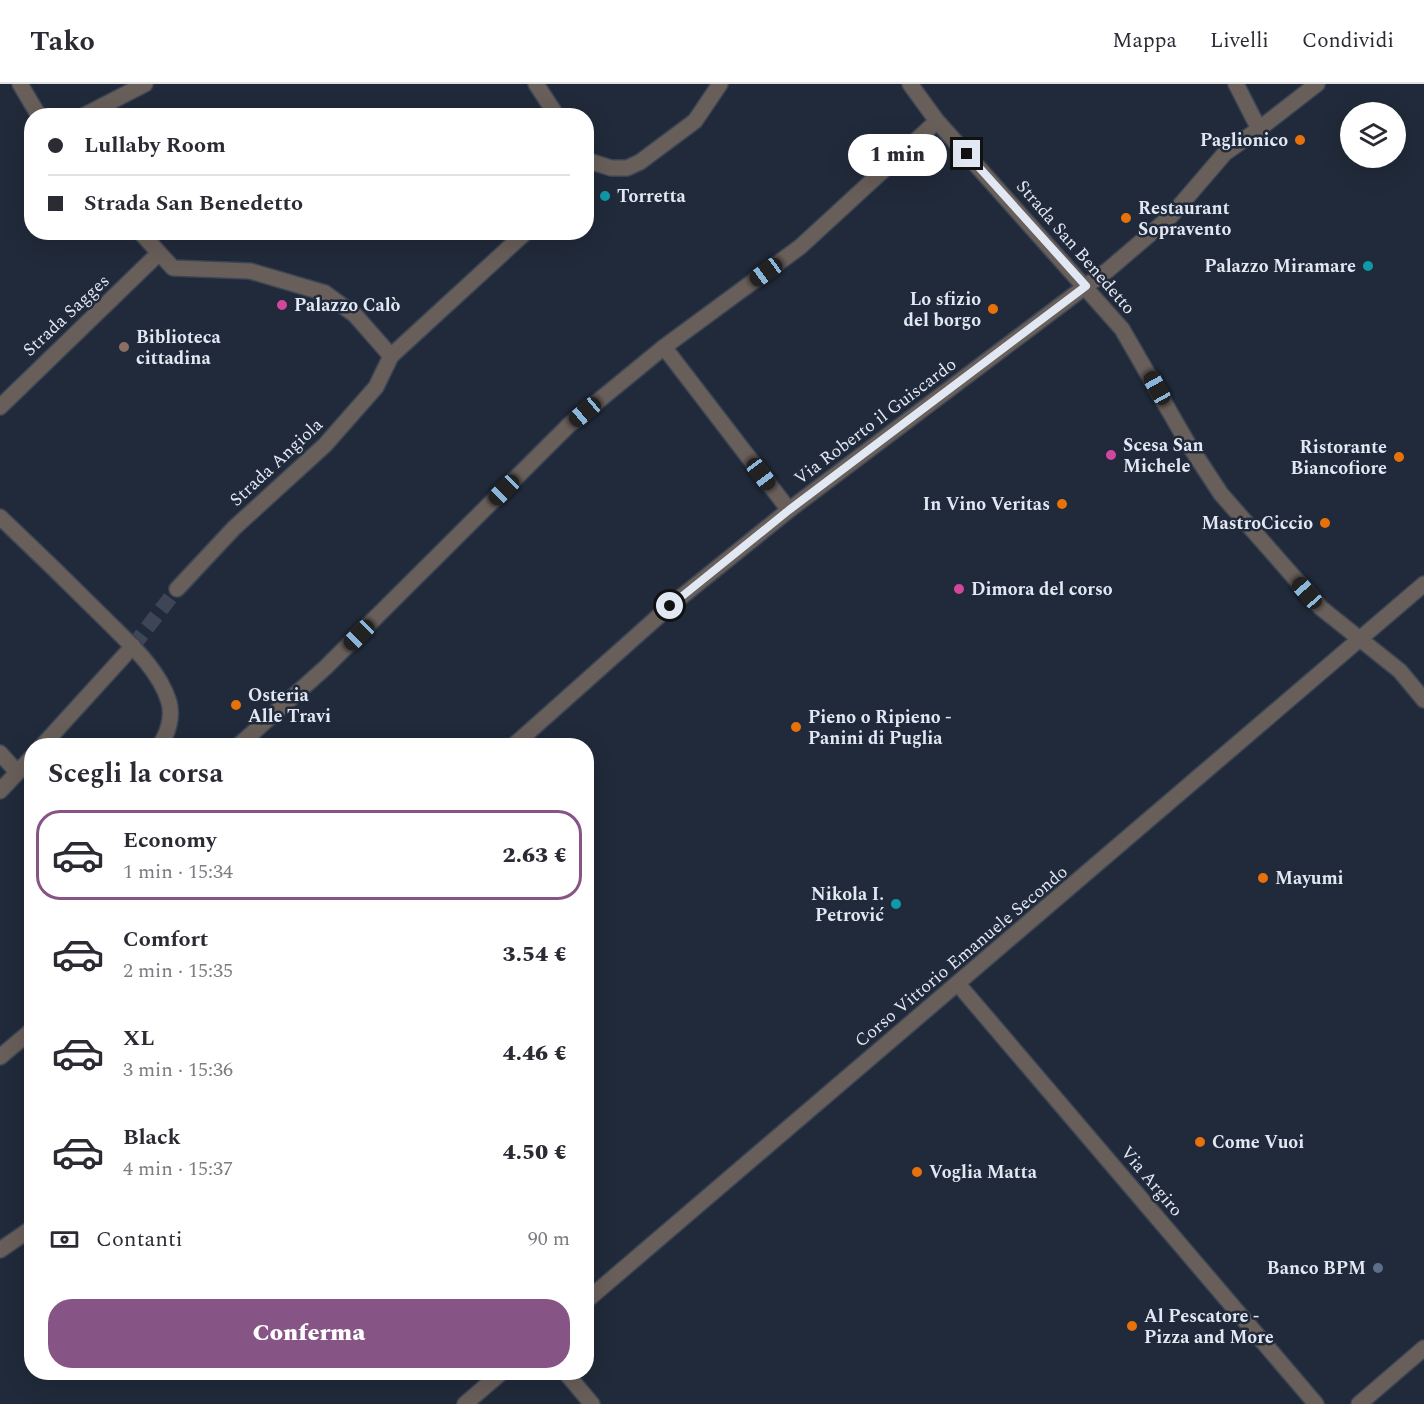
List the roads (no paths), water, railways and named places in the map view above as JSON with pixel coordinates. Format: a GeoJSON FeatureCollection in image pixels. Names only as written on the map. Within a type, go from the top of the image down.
{"type":"FeatureCollection","features":[{"type":"Feature","properties":{"kind":"street"},"geometry":{"type":"LineString","coordinates":[[20,84],[34,108]]}},
{"type":"Feature","properties":{"kind":"street"},"geometry":{"type":"LineString","coordinates":[[98,108],[145,84]]}},
{"type":"Feature","properties":{"kind":"street"},"geometry":{"type":"LineString","coordinates":[[537,84],[552,108]]}},
{"type":"Feature","properties":{"kind":"street"},"geometry":{"type":"LineString","coordinates":[[594,163],[611,168],[627,168],[640,162],[695,121],[720,84]]}},
{"type":"Feature","properties":{"kind":"street","name":"Strada San Benedetto"},"geometry":{"type":"LineString","coordinates":[[910,84],[937,121],[1122,329],[1187,442],[1221,494],[1321,608],[1359,640]]}},
{"type":"Feature","properties":{"kind":"street"},"geometry":{"type":"LineString","coordinates":[[1236,84],[1259,129]]}},
{"type":"Feature","properties":{"kind":"street","name":"Via Roberto il Guiscardo"},"geometry":{"type":"LineString","coordinates":[[522,738],[670,606],[789,510],[1108,270],[1170,217],[1225,153],[1317,84]]}},
{"type":"Feature","properties":{"kind":"street"},"geometry":{"type":"LineString","coordinates":[[247,738],[326,667],[569,425],[664,347],[800,247],[937,121]]}},
{"type":"Feature","properties":{"kind":"street"},"geometry":{"type":"LineString","coordinates":[[147,240],[172,268],[249,271],[325,293],[355,315],[391,356],[517,240]]}},
{"type":"Feature","properties":{"kind":"street","name":"Strada Sagges"},"geometry":{"type":"LineString","coordinates":[[0,407],[159,253]]}},
{"type":"Feature","properties":{"kind":"street"},"geometry":{"type":"LineString","coordinates":[[664,347],[789,510]]}},
{"type":"Feature","properties":{"kind":"street","name":"Strada Angiola"},"geometry":{"type":"LineString","coordinates":[[177,589],[234,528],[325,446],[376,387],[391,356]]}},
{"type":"Feature","properties":{"kind":"street"},"geometry":{"type":"LineString","coordinates":[[0,517],[86,598],[133,646],[153,672],[170,704],[170,720],[165,738]]}},
{"type":"Feature","properties":{"kind":"street","name":"Corso Vittorio Emanuele Secondo"},"geometry":{"type":"LineString","coordinates":[[594,1294],[1424,584]]}},
{"type":"Feature","properties":{"kind":"street"},"geometry":{"type":"LineString","coordinates":[[1359,640],[1400,671],[1424,700]]}},
{"type":"Feature","properties":{"kind":"street"},"geometry":{"type":"LineString","coordinates":[[49,738],[133,646]]}},
{"type":"Feature","properties":{"kind":"street"},"geometry":{"type":"LineString","coordinates":[[0,753],[17,772]]}},
{"type":"Feature","properties":{"kind":"street"},"geometry":{"type":"LineString","coordinates":[[0,791],[24,765]]}},
{"type":"Feature","properties":{"kind":"street","name":"Via Argiro"},"geometry":{"type":"LineString","coordinates":[[958,984],[1316,1404]]}},
{"type":"Feature","properties":{"kind":"street"},"geometry":{"type":"LineString","coordinates":[[0,1057],[24,1037]]}},
{"type":"Feature","properties":{"kind":"street"},"geometry":{"type":"LineString","coordinates":[[0,1250],[24,1234]]}},
{"type":"Feature","properties":{"kind":"street"},"geometry":{"type":"LineString","coordinates":[[1359,1404],[1424,1348]]}},
{"type":"Feature","properties":{"kind":"street"},"geometry":{"type":"LineString","coordinates":[[465,1404],[493,1380]]}},
{"type":"Feature","properties":{"kind":"street"},"geometry":{"type":"LineString","coordinates":[[572,1380],[592,1404]]}},
{"type":"Feature","properties":{"kind":"tunnel"},"geometry":{"type":"LineString","coordinates":[[133,646],[177,589]]}},
{"type":"Feature","properties":{"kind":"place","name":"Paglionico"},"geometry":{"type":"Point","coordinates":[1300,140]}},
{"type":"Feature","properties":{"kind":"place","name":"Torretta"},"geometry":{"type":"Point","coordinates":[605,196]}},
{"type":"Feature","properties":{"kind":"place","name":"Restaurant Sopravento"},"geometry":{"type":"Point","coordinates":[1126,218]}},
{"type":"Feature","properties":{"kind":"place","name":"Palazzo Miramare"},"geometry":{"type":"Point","coordinates":[1368,266]}},
{"type":"Feature","properties":{"kind":"place","name":"Palazzo Calò"},"geometry":{"type":"Point","coordinates":[282,305]}},
{"type":"Feature","properties":{"kind":"place","name":"Lo sfizio del borgo"},"geometry":{"type":"Point","coordinates":[993,309]}},
{"type":"Feature","properties":{"kind":"place","name":"Biblioteca cittadina"},"geometry":{"type":"Point","coordinates":[124,347]}},
{"type":"Feature","properties":{"kind":"place","name":"Scesa San Michele"},"geometry":{"type":"Point","coordinates":[1111,455]}},
{"type":"Feature","properties":{"kind":"place","name":"Ristorante Biancofiore"},"geometry":{"type":"Point","coordinates":[1399,457]}},
{"type":"Feature","properties":{"kind":"place","name":"In Vino Veritas"},"geometry":{"type":"Point","coordinates":[1062,504]}},
{"type":"Feature","properties":{"kind":"place","name":"MastroCiccio"},"geometry":{"type":"Point","coordinates":[1325,523]}},
{"type":"Feature","properties":{"kind":"place","name":"Dimora del corso"},"geometry":{"type":"Point","coordinates":[959,589]}},
{"type":"Feature","properties":{"kind":"place","name":"Osteria Alle Travi"},"geometry":{"type":"Point","coordinates":[236,705]}},
{"type":"Feature","properties":{"kind":"place","name":"Pieno o Ripieno - Panini di Puglia"},"geometry":{"type":"Point","coordinates":[796,727]}},
{"type":"Feature","properties":{"kind":"place","name":"Mayumi"},"geometry":{"type":"Point","coordinates":[1263,878]}},
{"type":"Feature","properties":{"kind":"place","name":"Nikola I. Petrović"},"geometry":{"type":"Point","coordinates":[896,904]}},
{"type":"Feature","properties":{"kind":"place","name":"Come Vuoi"},"geometry":{"type":"Point","coordinates":[1200,1142]}},
{"type":"Feature","properties":{"kind":"place","name":"Voglia Matta"},"geometry":{"type":"Point","coordinates":[917,1172]}},
{"type":"Feature","properties":{"kind":"place","name":"Banco BPM"},"geometry":{"type":"Point","coordinates":[1378,1268]}},
{"type":"Feature","properties":{"kind":"place","name":"Al Pescatore - Pizza and More"},"geometry":{"type":"Point","coordinates":[1132,1326]}}]}
